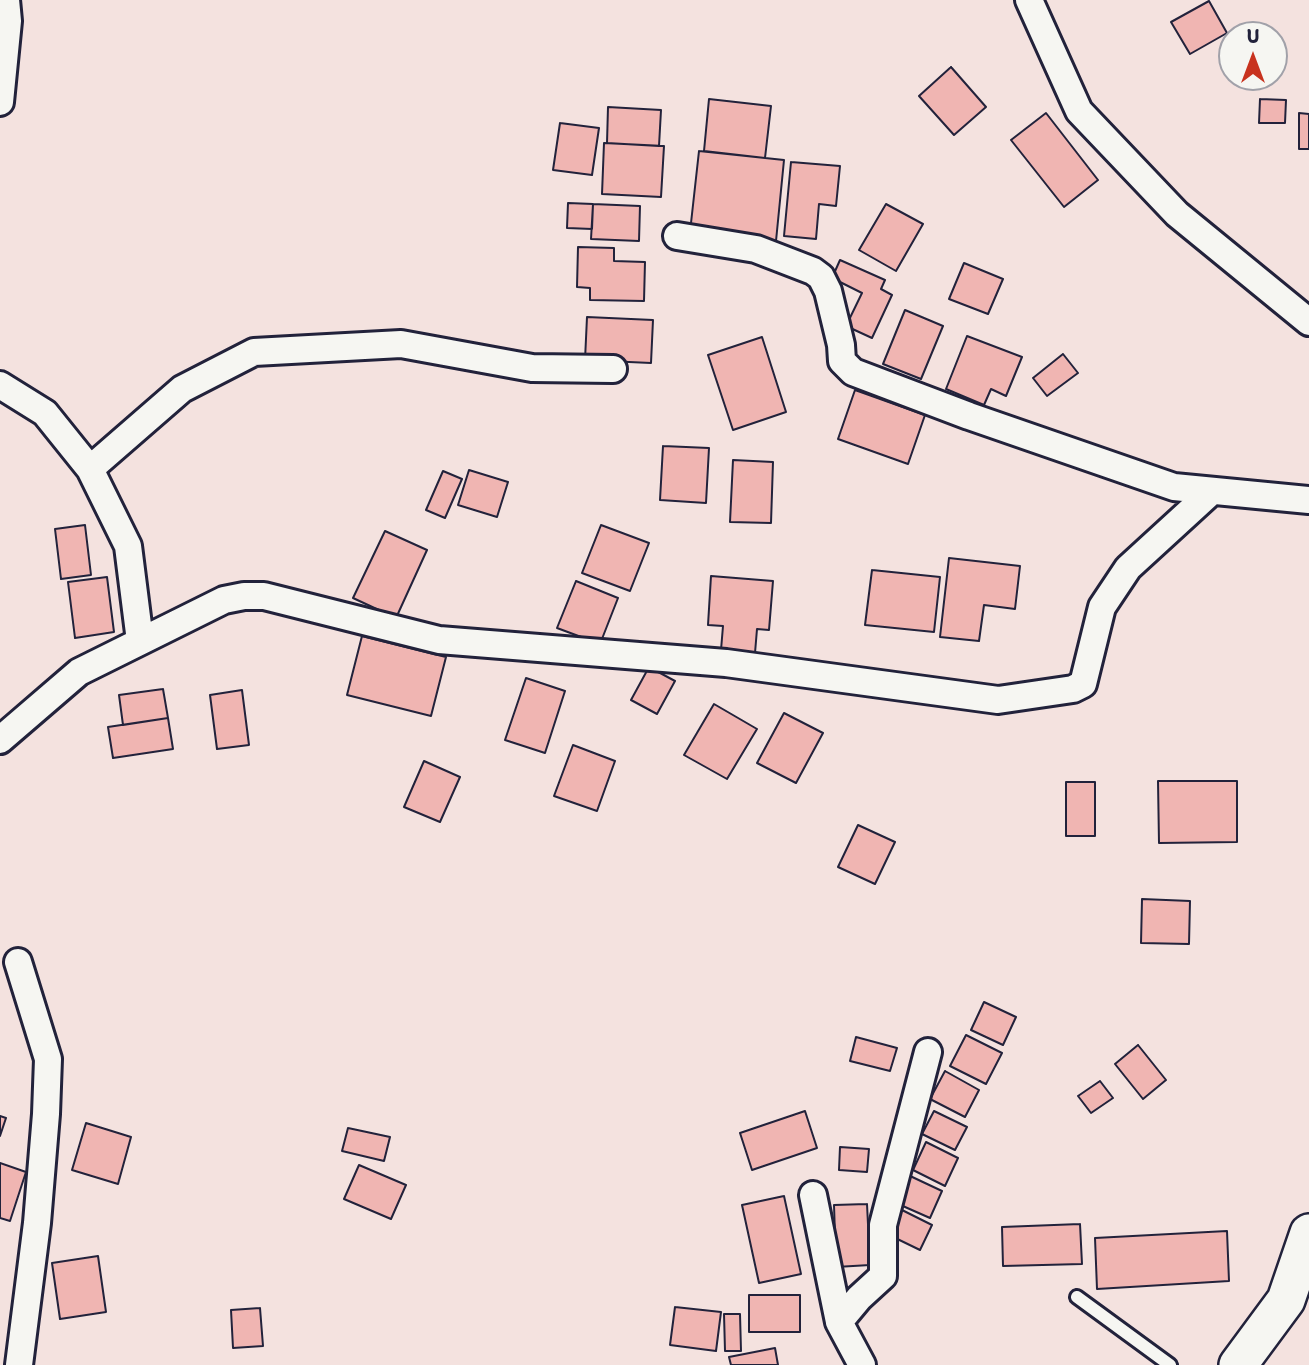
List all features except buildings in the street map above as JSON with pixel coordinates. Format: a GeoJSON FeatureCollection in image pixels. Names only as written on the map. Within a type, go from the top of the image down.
{"type":"FeatureCollection","features":[{"type":"Feature","properties":{"kind":"main road"},"geometry":{"type":"LineString","coordinates":[[1238,1365],[1286,1300],[1309,1233]]}},
{"type":"Feature","properties":{"kind":"street"},"geometry":{"type":"LineString","coordinates":[[0,102],[8,21],[6,0]]}},
{"type":"Feature","properties":{"kind":"street"},"geometry":{"type":"LineString","coordinates":[[1029,0],[1079,111],[1177,214],[1309,321]]}},
{"type":"Feature","properties":{"kind":"street"},"geometry":{"type":"LineString","coordinates":[[677,236],[756,249],[813,271],[821,277],[828,291],[841,345],[842,361],[853,372],[1174,488],[1309,500]]}},
{"type":"Feature","properties":{"kind":"street"},"geometry":{"type":"LineString","coordinates":[[90,469],[181,388],[254,352],[401,344],[532,368],[613,369]]}},
{"type":"Feature","properties":{"kind":"street"},"geometry":{"type":"LineString","coordinates":[[0,385],[45,413],[90,469],[128,546],[140,641]]}},
{"type":"Feature","properties":{"kind":"street"},"geometry":{"type":"LineString","coordinates":[[0,740],[79,673],[224,600],[244,596],[264,596],[439,640],[726,663],[998,700],[1073,689],[1083,684],[1102,607],[1128,568],[1211,492]]}},
{"type":"Feature","properties":{"kind":"street"},"geometry":{"type":"LineString","coordinates":[[18,962],[48,1059],[37,1223],[19,1365]]}},
{"type":"Feature","properties":{"kind":"street"},"geometry":{"type":"LineString","coordinates":[[839,1322],[859,1298],[883,1276],[883,1225],[928,1052]]}},
{"type":"Feature","properties":{"kind":"street"},"geometry":{"type":"LineString","coordinates":[[813,1195],[839,1322],[862,1365]]}},
{"type":"Feature","properties":{"kind":"lane"},"geometry":{"type":"LineString","coordinates":[[1077,1297],[1170,1365]]}}]}
